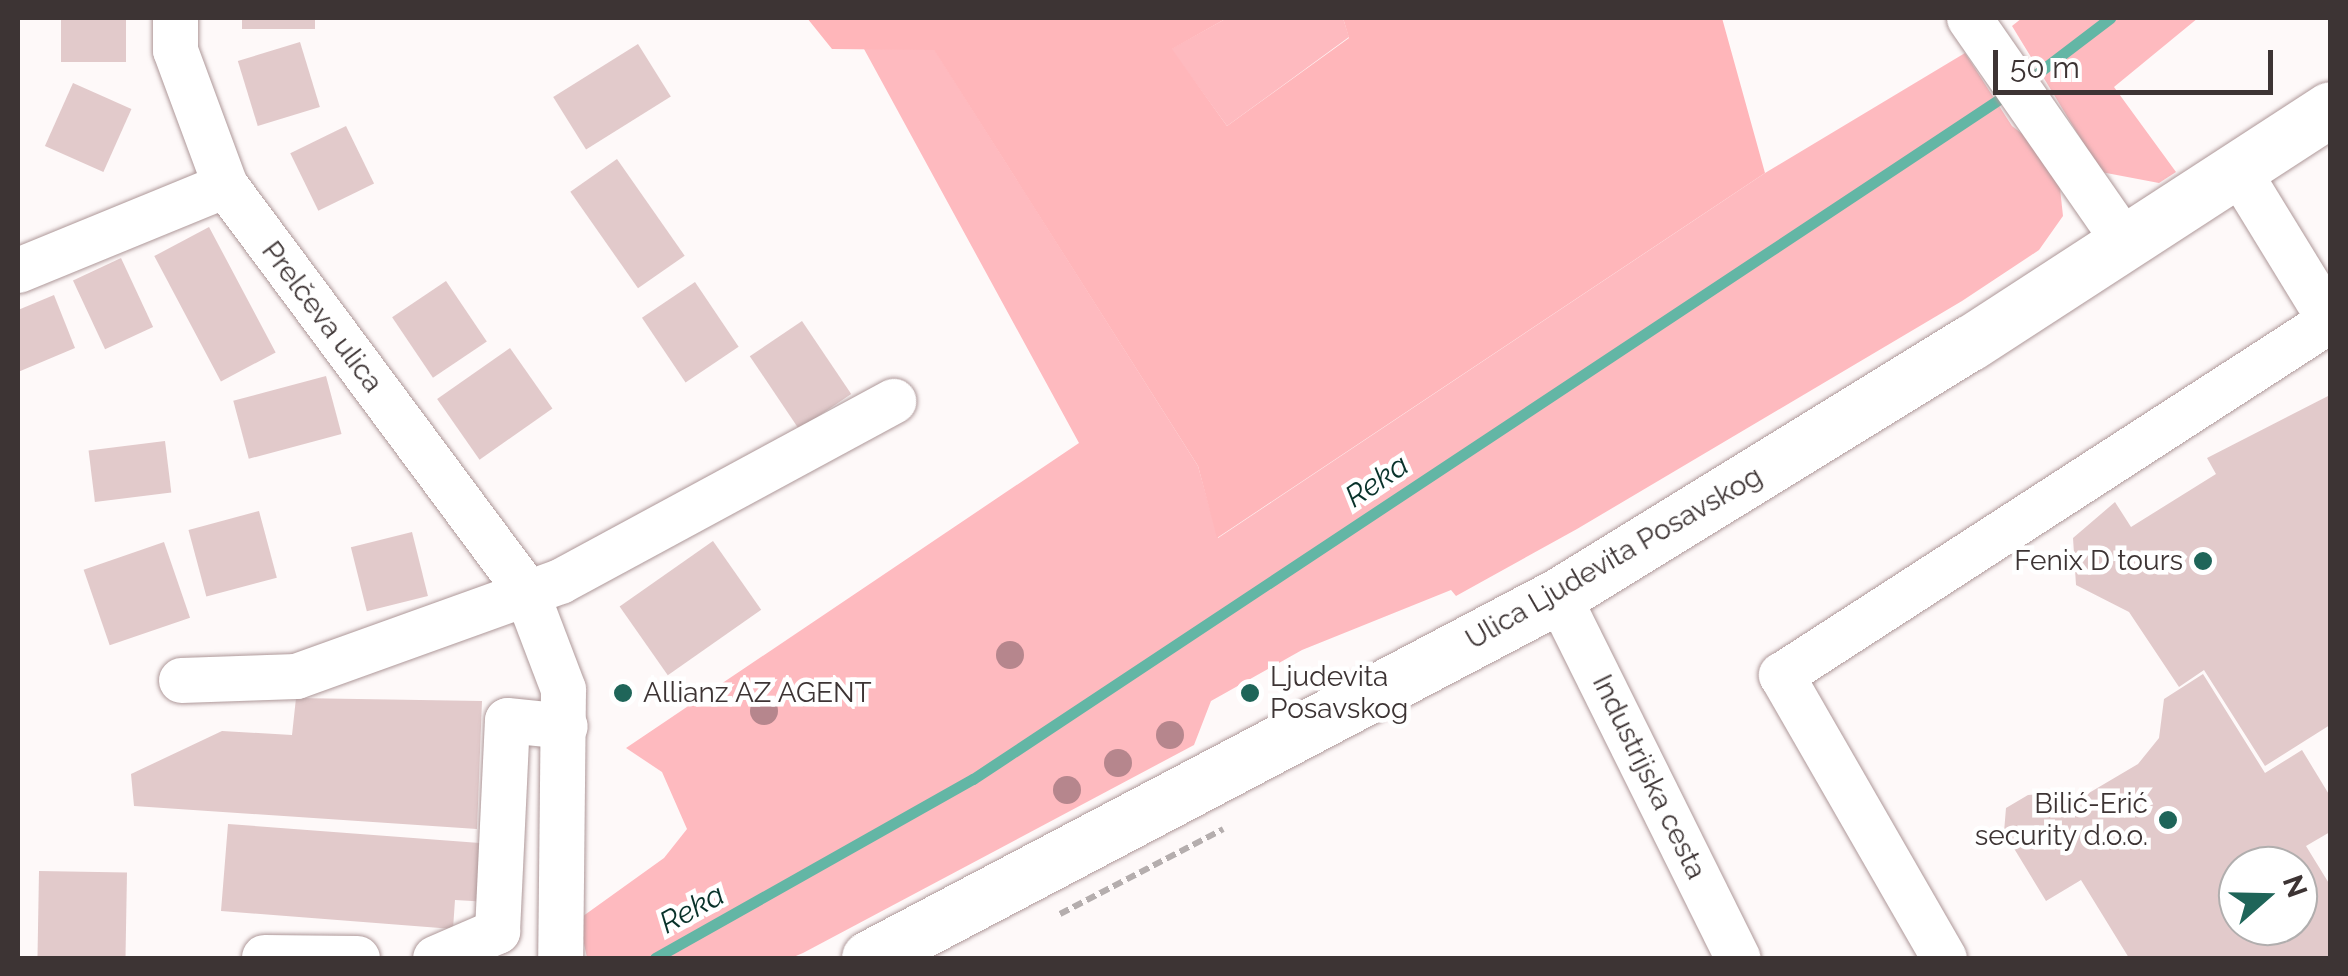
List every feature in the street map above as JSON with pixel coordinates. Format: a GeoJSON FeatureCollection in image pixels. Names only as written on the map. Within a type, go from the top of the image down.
{"type":"FeatureCollection","features":[{"type":"Feature","properties":{"kind":"main road","name":"Ulica Ljudevita Posavskog"},"geometry":{"type":"LineString","coordinates":[[869,958],[1558,596],[2126,244],[2330,109]]}},
{"type":"Feature","properties":{"kind":"street","name":"Prelčeva ulica"},"geometry":{"type":"LineString","coordinates":[[176,18],[175,50],[224,186],[525,590],[562,689],[559,956]]}},
{"type":"Feature","properties":{"kind":"street"},"geometry":{"type":"LineString","coordinates":[[1980,33],[2126,244]]}},
{"type":"Feature","properties":{"kind":"street"},"geometry":{"type":"LineString","coordinates":[[1944,958],[1781,675],[2330,320],[2237,169]]}},
{"type":"Feature","properties":{"kind":"street"},"geometry":{"type":"LineString","coordinates":[[18,270],[224,186]]}},
{"type":"Feature","properties":{"kind":"street"},"geometry":{"type":"LineString","coordinates":[[181,680],[296,676],[525,590],[560,582],[893,401]]}},
{"type":"Feature","properties":{"kind":"street","name":"Industrijska cesta"},"geometry":{"type":"LineString","coordinates":[[1558,596],[1738,958]]}},
{"type":"Feature","properties":{"kind":"street"},"geometry":{"type":"LineString","coordinates":[[434,958],[497,931],[506,720],[564,726]]}},
{"type":"Feature","properties":{"kind":"street"},"geometry":{"type":"LineString","coordinates":[[264,957],[357,958]]}},
{"type":"Feature","properties":{"kind":"path"},"geometry":{"type":"LineString","coordinates":[[1057,916],[1223,829]]}},
{"type":"Feature","properties":{"kind":"shaded area"},"geometry":{"type":"Polygon","coordinates":[[[807,18],[1227,18],[1172,49],[1227,126],[1349,38],[1343,18],[1722,18],[1765,173],[1217,538],[1198,466],[934,50],[832,49],[807,18]]]}},
{"type":"Feature","properties":{"kind":"shaded area"},"geometry":{"type":"Polygon","coordinates":[[[1227,18],[1343,18],[1349,37],[1227,126],[1171,49],[1227,18]]]}},
{"type":"Feature","properties":{"kind":"shaded area"},"geometry":{"type":"Polygon","coordinates":[[[2022,18],[2198,18],[2114,87],[2176,172],[2159,183],[2101,172],[2012,26],[2022,18]]]}},
{"type":"Feature","properties":{"kind":"shaded area"},"geometry":{"type":"Polygon","coordinates":[[[864,49],[934,49],[1198,466],[1218,538],[1765,173],[1965,53],[2012,126],[2033,142],[2060,188],[2063,216],[2039,250],[1962,301],[1577,529],[1456,596],[1451,590],[1302,650],[1211,701],[1194,745],[803,953],[791,958],[587,958],[579,919],[664,858],[687,829],[662,772],[626,748],[1079,443],[864,49]]]}},
{"type":"Feature","properties":{"kind":"building"},"geometry":{"type":"Polygon","coordinates":[[[61,18],[126,18],[126,62],[61,62],[61,18]]]}},
{"type":"Feature","properties":{"kind":"building"},"geometry":{"type":"Polygon","coordinates":[[[242,18],[315,18],[315,29],[242,29],[242,18]]]}},
{"type":"Feature","properties":{"kind":"building"},"geometry":{"type":"Polygon","coordinates":[[[300,42],[320,107],[258,126],[238,61],[300,42]]]}},
{"type":"Feature","properties":{"kind":"building"},"geometry":{"type":"Polygon","coordinates":[[[638,44],[671,97],[586,150],[553,97],[638,44]]]}},
{"type":"Feature","properties":{"kind":"building"},"geometry":{"type":"Polygon","coordinates":[[[73,83],[131,109],[103,172],[45,146],[73,83]]]}},
{"type":"Feature","properties":{"kind":"building"},"geometry":{"type":"Polygon","coordinates":[[[346,126],[374,184],[318,211],[290,153],[346,126]]]}},
{"type":"Feature","properties":{"kind":"building"},"geometry":{"type":"Polygon","coordinates":[[[617,159],[685,256],[638,288],[570,192],[617,159]]]}},
{"type":"Feature","properties":{"kind":"building"},"geometry":{"type":"Polygon","coordinates":[[[209,227],[276,352],[221,381],[154,256],[209,227]]]}},
{"type":"Feature","properties":{"kind":"building"},"geometry":{"type":"Polygon","coordinates":[[[121,258],[153,327],[105,349],[73,280],[121,258]]]}},
{"type":"Feature","properties":{"kind":"building"},"geometry":{"type":"Polygon","coordinates":[[[446,281],[487,342],[433,378],[392,317],[446,281]]]}},
{"type":"Feature","properties":{"kind":"building"},"geometry":{"type":"Polygon","coordinates":[[[695,282],[739,347],[686,382],[642,318],[695,282]]]}},
{"type":"Feature","properties":{"kind":"building"},"geometry":{"type":"Polygon","coordinates":[[[54,295],[75,348],[18,372],[18,310],[54,295]]]}},
{"type":"Feature","properties":{"kind":"building"},"geometry":{"type":"Polygon","coordinates":[[[802,321],[851,394],[799,429],[750,356],[802,321]]]}},
{"type":"Feature","properties":{"kind":"building"},"geometry":{"type":"Polygon","coordinates":[[[510,348],[552,409],[480,460],[437,399],[510,348]]]}},
{"type":"Feature","properties":{"kind":"building"},"geometry":{"type":"Polygon","coordinates":[[[326,376],[342,434],[249,459],[233,401],[326,376]]]}},
{"type":"Feature","properties":{"kind":"building","name":"Fenix D tours"},"geometry":{"type":"Polygon","coordinates":[[[2330,395],[2330,725],[2265,766],[2204,670],[2179,687],[2129,612],[2076,585],[2073,538],[2115,502],[2131,527],[2216,474],[2207,458],[2330,395]]]}},
{"type":"Feature","properties":{"kind":"building"},"geometry":{"type":"Polygon","coordinates":[[[165,441],[171,493],[95,502],[89,450],[165,441]]]}},
{"type":"Feature","properties":{"kind":"building"},"geometry":{"type":"Polygon","coordinates":[[[259,511],[277,578],[206,597],[188,530],[259,511]]]}},
{"type":"Feature","properties":{"kind":"building"},"geometry":{"type":"Polygon","coordinates":[[[412,532],[428,596],[367,611],[351,547],[412,532]]]}},
{"type":"Feature","properties":{"kind":"building"},"geometry":{"type":"Polygon","coordinates":[[[713,541],[761,610],[668,675],[620,606],[713,541]]]}},
{"type":"Feature","properties":{"kind":"building"},"geometry":{"type":"Polygon","coordinates":[[[164,542],[190,618],[110,645],[84,570],[164,542]]]}},
{"type":"Feature","properties":{"kind":"building","name":"Bilić-Erić security d.o.o."},"geometry":{"type":"Polygon","coordinates":[[[2203,674],[2265,773],[2302,750],[2330,796],[2330,832],[2306,846],[2218,846],[2218,946],[2318,946],[2318,866],[2330,885],[2330,958],[2129,958],[2081,880],[2046,901],[2004,832],[2006,808],[2028,795],[2068,791],[2077,800],[2138,764],[2159,738],[2164,699],[2203,674]]]}},
{"type":"Feature","properties":{"kind":"building"},"geometry":{"type":"Polygon","coordinates":[[[296,698],[482,701],[477,829],[134,806],[131,774],[222,731],[292,735],[296,698]]]}},
{"type":"Feature","properties":{"kind":"building"},"geometry":{"type":"Polygon","coordinates":[[[228,824],[493,844],[489,902],[455,900],[453,929],[221,911],[228,824]]]}},
{"type":"Feature","properties":{"kind":"building"},"geometry":{"type":"Polygon","coordinates":[[[39,871],[127,873],[125,958],[37,958],[39,871]]]}},
{"type":"Feature","properties":{"kind":"waterway","name":"Reka"},"geometry":{"type":"LineString","coordinates":[[2026,82],[2110,18]]}},
{"type":"Feature","properties":{"kind":"waterway","name":"Reka"},"geometry":{"type":"LineString","coordinates":[[655,958],[973,779],[2010,92]]}},
{"type":"Feature","properties":{"kind":"place","name":"Fenix D tours"},"geometry":{"type":"Point","coordinates":[2203,561]}},
{"type":"Feature","properties":{"kind":"place","name":"Allianz AZ AGENT"},"geometry":{"type":"Point","coordinates":[623,693]}},
{"type":"Feature","properties":{"kind":"place","name":"Ljudevita Posavskog"},"geometry":{"type":"Point","coordinates":[1250,693]}},
{"type":"Feature","properties":{"kind":"place","name":"Bilić-Erić security d.o.o."},"geometry":{"type":"Point","coordinates":[2168,820]}}]}
